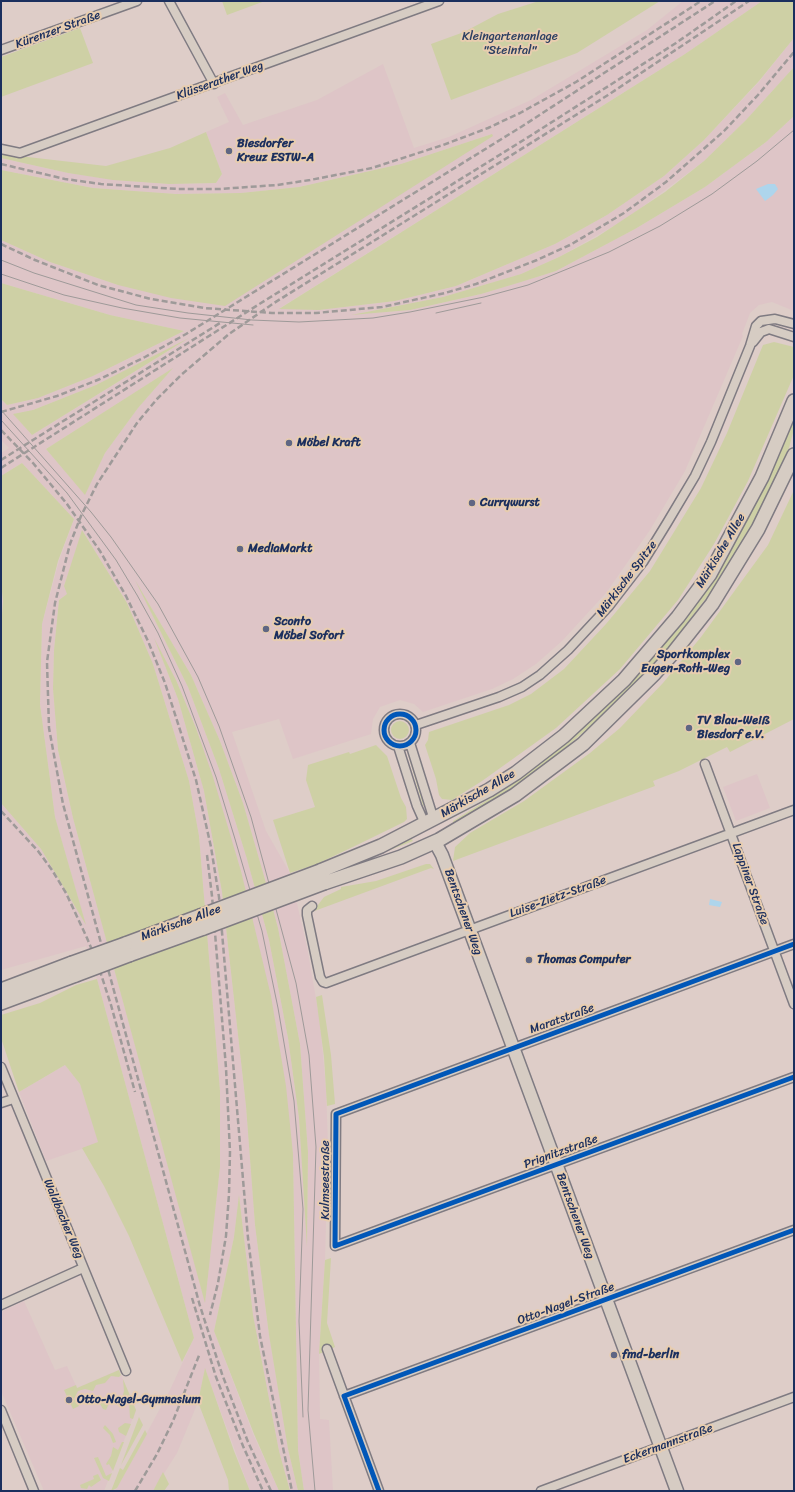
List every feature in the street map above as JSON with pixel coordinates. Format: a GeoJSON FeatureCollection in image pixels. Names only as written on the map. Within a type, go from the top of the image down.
{"type":"FeatureCollection","features":[{"type":"Feature","properties":{"kind":"main road","name":"Märkische Allee"},"geometry":{"type":"LineString","coordinates":[[322,877],[489,790],[541,754],[584,718],[646,656],[710,574],[762,478],[794,401]]}},
{"type":"Feature","properties":{"kind":"main road","name":"Märkische Allee"},"geometry":{"type":"LineString","coordinates":[[1,990],[74,969],[322,877],[401,857],[438,844],[515,795],[583,744],[655,673],[674,652],[712,604],[735,568],[758,529],[794,455]]}},
{"type":"Feature","properties":{"kind":"main road"},"geometry":{"type":"LineString","coordinates":[[429,822],[438,844]]}},
{"type":"Feature","properties":{"kind":"main road","name":"Märkische Allee"},"geometry":{"type":"LineString","coordinates":[[1,1003],[74,969]]}},
{"type":"Feature","properties":{"kind":"street","name":"Kürenzer Straße"},"geometry":{"type":"LineString","coordinates":[[1,50],[137,1]]}},
{"type":"Feature","properties":{"kind":"street"},"geometry":{"type":"LineString","coordinates":[[169,1],[214,84]]}},
{"type":"Feature","properties":{"kind":"street","name":"Klüsserather Weg"},"geometry":{"type":"LineString","coordinates":[[1,149],[20,153],[214,84],[439,1]]}},
{"type":"Feature","properties":{"kind":"street","name":"Märkische Spitze"},"geometry":{"type":"LineString","coordinates":[[416,725],[500,697],[522,687],[540,675],[568,650],[609,606],[642,562],[695,476],[711,442],[750,346],[756,326],[762,321],[775,319],[794,324]]}},
{"type":"Feature","properties":{"kind":"street","name":"Märkische Spitze"},"geometry":{"type":"LineString","coordinates":[[750,346],[761,332],[769,329],[794,337]]}},
{"type":"Feature","properties":{"kind":"street"},"geometry":{"type":"LineString","coordinates":[[401,713],[408,715],[413,719],[417,732],[410,743],[398,746],[388,741],[383,729],[389,717],[394,714],[401,713]]}},
{"type":"Feature","properties":{"kind":"street"},"geometry":{"type":"LineString","coordinates":[[410,743],[429,822]]}},
{"type":"Feature","properties":{"kind":"street"},"geometry":{"type":"LineString","coordinates":[[398,746],[417,806],[429,822]]}},
{"type":"Feature","properties":{"kind":"street","name":"Lappiner Straße"},"geometry":{"type":"LineString","coordinates":[[705,764],[794,1004]]}},
{"type":"Feature","properties":{"kind":"street","name":"Luise-Zietz-Straße"},"geometry":{"type":"LineString","coordinates":[[312,906],[307,910],[307,915],[323,982],[326,983],[794,810]]}},
{"type":"Feature","properties":{"kind":"street","name":"Bentschener Weg"},"geometry":{"type":"LineString","coordinates":[[438,844],[677,1491]]}},
{"type":"Feature","properties":{"kind":"street","name":"Maratstraße"},"geometry":{"type":"LineString","coordinates":[[336,1114],[794,944]]}},
{"type":"Feature","properties":{"kind":"street","name":"Waldbacher Weg"},"geometry":{"type":"LineString","coordinates":[[1,1067],[126,1371]]}},
{"type":"Feature","properties":{"kind":"street","name":"Prignitzstraße"},"geometry":{"type":"LineString","coordinates":[[335,1246],[794,1077]]}},
{"type":"Feature","properties":{"kind":"street"},"geometry":{"type":"LineString","coordinates":[[1,1103],[13,1099]]}},
{"type":"Feature","properties":{"kind":"street","name":"Kulmseestraße"},"geometry":{"type":"LineString","coordinates":[[335,1246],[336,1114]]}},
{"type":"Feature","properties":{"kind":"street","name":"Otto-Nagel-Straße"},"geometry":{"type":"LineString","coordinates":[[344,1396],[794,1230]]}},
{"type":"Feature","properties":{"kind":"street"},"geometry":{"type":"LineString","coordinates":[[1,1305],[83,1268]]}},
{"type":"Feature","properties":{"kind":"street"},"geometry":{"type":"LineString","coordinates":[[327,1349],[379,1491]]}},
{"type":"Feature","properties":{"kind":"street","name":"Eckermannstraße"},"geometry":{"type":"LineString","coordinates":[[541,1491],[794,1397]]}},
{"type":"Feature","properties":{"kind":"street"},"geometry":{"type":"LineString","coordinates":[[1,1410],[34,1491]]}},
{"type":"Feature","properties":{"kind":"shaded area"},"geometry":{"type":"Polygon","coordinates":[[[683,1],[762,1],[685,54],[280,308],[319,310],[395,301],[456,286],[555,244],[607,215],[664,176],[704,140],[759,82],[794,38],[794,67],[746,120],[704,161],[626,219],[559,257],[521,274],[443,297],[356,314],[410,310],[481,294],[556,271],[635,229],[705,187],[766,142],[794,116],[794,311],[772,302],[759,305],[750,313],[742,334],[743,336],[685,471],[650,530],[606,593],[562,641],[536,664],[513,679],[492,689],[423,712],[414,704],[400,700],[380,707],[373,719],[371,734],[293,759],[279,719],[232,732],[266,831],[290,873],[307,947],[320,1022],[326,1089],[328,1148],[325,1260],[319,1354],[320,1419],[329,1420],[333,1491],[304,1491],[298,1450],[293,1154],[241,871],[196,728],[176,680],[156,643],[178,699],[204,791],[222,892],[246,1106],[255,1225],[269,1335],[288,1449],[298,1491],[290,1491],[279,1451],[253,1315],[239,1197],[234,1237],[214,1331],[253,1434],[279,1491],[250,1491],[205,1369],[198,1402],[177,1453],[153,1491],[114,1491],[169,1392],[194,1338],[97,979],[86,946],[1,970],[1,803],[41,849],[85,923],[55,817],[40,704],[42,624],[59,561],[74,519],[22,463],[1,476],[1,453],[9,448],[1,440],[1,399],[7,405],[38,398],[93,376],[184,331],[110,315],[1,283],[1,240],[50,262],[118,285],[492,134],[401,164],[299,187],[241,193],[176,194],[93,188],[1,170],[1,158],[68,173],[118,180],[169,184],[216,183],[222,174],[206,132],[229,122],[217,97],[225,93],[243,125],[317,100],[383,64],[414,148],[449,137],[531,100],[647,30],[683,1]],[[183,342],[96,385],[33,410],[14,414],[32,435],[183,342]],[[172,369],[46,449],[85,494],[105,453],[138,408],[172,369]],[[83,531],[64,586],[67,594],[59,600],[54,650],[53,689],[58,750],[73,818],[205,1301],[220,1167],[220,1091],[199,836],[189,781],[153,664],[127,603],[83,531]],[[139,587],[188,687],[219,769],[247,859],[269,940],[288,1038],[299,1118],[307,1240],[308,1152],[300,1044],[278,928],[243,803],[220,741],[191,675],[139,587]]]}},
{"type":"Feature","properties":{"kind":"shaded area"},"geometry":{"type":"Polygon","coordinates":[[[757,774],[770,808],[736,821],[723,787],[757,774]]]}},
{"type":"Feature","properties":{"kind":"shaded area"},"geometry":{"type":"Polygon","coordinates":[[[65,1065],[80,1084],[99,1143],[46,1161],[19,1092],[65,1065]]]}},
{"type":"Feature","properties":{"kind":"shaded area","name":"Otto-Nagel-Gymnasium"},"geometry":{"type":"Polygon","coordinates":[[[24,1301],[55,1370],[67,1366],[77,1388],[119,1370],[136,1410],[104,1491],[44,1491],[1,1391],[1,1312],[24,1301]]]}},
{"type":"Feature","properties":{"kind":"green space"},"geometry":{"type":"Polygon","coordinates":[[[222,1],[265,1],[227,15],[222,1]]]}},
{"type":"Feature","properties":{"kind":"green space","name":"Kleingartenanlage \"Steintal\""},"geometry":{"type":"Polygon","coordinates":[[[539,1],[660,1],[577,53],[451,100],[431,44],[464,32],[498,14],[539,1]]]}},
{"type":"Feature","properties":{"kind":"green space"},"geometry":{"type":"Polygon","coordinates":[[[762,1],[794,1],[794,38],[759,81],[704,140],[664,176],[607,215],[555,244],[456,286],[395,301],[319,310],[279,309],[685,54],[762,1]]]}},
{"type":"Feature","properties":{"kind":"green space"},"geometry":{"type":"Polygon","coordinates":[[[80,28],[93,63],[1,97],[1,57],[80,28]]]}},
{"type":"Feature","properties":{"kind":"green space"},"geometry":{"type":"Polygon","coordinates":[[[794,67],[794,116],[766,142],[705,187],[635,229],[556,271],[521,282],[481,294],[410,310],[351,315],[443,297],[521,274],[559,257],[597,237],[665,192],[704,161],[746,120],[794,67]]]}},
{"type":"Feature","properties":{"kind":"green space"},"geometry":{"type":"Polygon","coordinates":[[[206,132],[222,174],[216,183],[169,184],[113,180],[68,173],[1,158],[1,151],[19,156],[106,166],[170,148],[206,132]]]}},
{"type":"Feature","properties":{"kind":"green space"},"geometry":{"type":"Polygon","coordinates":[[[492,134],[493,136],[225,306],[171,298],[118,285],[50,262],[1,240],[1,170],[93,188],[176,194],[241,193],[299,187],[401,164],[492,134]]]}},
{"type":"Feature","properties":{"kind":"green space"},"geometry":{"type":"Polygon","coordinates":[[[1,283],[110,315],[184,331],[93,376],[38,398],[7,405],[1,399],[1,283]]]}},
{"type":"Feature","properties":{"kind":"green space"},"geometry":{"type":"Polygon","coordinates":[[[189,338],[32,435],[13,414],[33,410],[96,385],[189,338]]]}},
{"type":"Feature","properties":{"kind":"green space"},"geometry":{"type":"Polygon","coordinates":[[[774,342],[794,347],[794,375],[748,481],[714,544],[678,600],[620,669],[556,728],[482,781],[452,800],[442,799],[439,795],[436,779],[425,745],[428,740],[429,732],[509,705],[531,694],[564,669],[606,624],[650,571],[701,488],[727,433],[763,345],[774,342]]]}},
{"type":"Feature","properties":{"kind":"green space"},"geometry":{"type":"Polygon","coordinates":[[[173,368],[138,408],[105,453],[85,495],[46,449],[173,368]]]}},
{"type":"Feature","properties":{"kind":"green space"},"geometry":{"type":"Polygon","coordinates":[[[794,419],[794,429],[789,448],[755,519],[718,582],[668,649],[608,711],[557,755],[501,796],[454,825],[453,821],[510,786],[627,685],[660,649],[707,588],[737,540],[769,477],[794,419]]]}},
{"type":"Feature","properties":{"kind":"green space"},"geometry":{"type":"Polygon","coordinates":[[[22,463],[74,519],[58,561],[42,624],[40,704],[55,817],[86,925],[41,849],[1,803],[1,629],[3,601],[1,582],[1,476],[22,463]]]}},
{"type":"Feature","properties":{"kind":"green space","name":"Sportkomplex Eugen-Roth-Weg"},"geometry":{"type":"Polygon","coordinates":[[[794,490],[794,719],[730,752],[727,747],[679,771],[653,781],[655,786],[453,861],[455,847],[470,833],[524,801],[590,753],[620,728],[663,683],[701,637],[768,545],[794,490]]]}},
{"type":"Feature","properties":{"kind":"green space"},"geometry":{"type":"Polygon","coordinates":[[[82,530],[127,603],[153,664],[189,781],[199,836],[220,1091],[220,1167],[205,1303],[73,818],[58,750],[53,689],[54,650],[59,600],[67,594],[64,586],[82,530]]]}},
{"type":"Feature","properties":{"kind":"green space"},"geometry":{"type":"Polygon","coordinates":[[[135,580],[191,675],[220,741],[243,803],[278,928],[300,1044],[308,1152],[307,1247],[299,1118],[288,1038],[269,940],[247,859],[219,769],[188,687],[135,580]]]}},
{"type":"Feature","properties":{"kind":"green space"},"geometry":{"type":"Polygon","coordinates":[[[154,638],[176,680],[196,728],[213,777],[241,871],[271,996],[286,1086],[293,1154],[298,1450],[304,1491],[298,1491],[288,1449],[269,1335],[255,1225],[246,1106],[222,892],[204,791],[178,699],[154,638]]]}},
{"type":"Feature","properties":{"kind":"green space"},"geometry":{"type":"Polygon","coordinates":[[[396,721],[404,721],[409,726],[407,737],[404,739],[396,739],[391,734],[391,726],[396,721]]]}},
{"type":"Feature","properties":{"kind":"green space"},"geometry":{"type":"Polygon","coordinates":[[[376,745],[387,756],[401,798],[406,807],[407,819],[404,822],[317,864],[290,873],[273,820],[315,807],[306,780],[308,765],[349,752],[350,754],[376,745]]]}},
{"type":"Feature","properties":{"kind":"green space"},"geometry":{"type":"Polygon","coordinates":[[[407,751],[409,751],[427,804],[423,806],[407,751]]]}},
{"type":"Feature","properties":{"kind":"green space"},"geometry":{"type":"Polygon","coordinates":[[[411,838],[413,841],[385,852],[384,851],[411,838]]]}},
{"type":"Feature","properties":{"kind":"green space"},"geometry":{"type":"Polygon","coordinates":[[[426,864],[430,864],[434,869],[431,868],[309,913],[310,910],[318,905],[324,897],[341,889],[341,887],[376,881],[426,864]]]}},
{"type":"Feature","properties":{"kind":"green space"},"geometry":{"type":"Polygon","coordinates":[[[97,979],[194,1338],[182,1362],[129,1236],[104,1186],[82,1148],[98,1142],[80,1084],[65,1065],[19,1092],[1,1038],[1,1015],[40,1003],[76,985],[97,979]]]}},
{"type":"Feature","properties":{"kind":"green space"},"geometry":{"type":"Polygon","coordinates":[[[322,995],[331,1055],[335,1104],[327,1106],[324,1057],[316,997],[322,995]]]}},
{"type":"Feature","properties":{"kind":"green space"},"geometry":{"type":"Polygon","coordinates":[[[239,1195],[253,1315],[279,1451],[290,1491],[279,1491],[254,1434],[214,1331],[234,1237],[239,1195]]]}},
{"type":"Feature","properties":{"kind":"green space"},"geometry":{"type":"Polygon","coordinates":[[[331,1258],[327,1323],[335,1347],[319,1354],[325,1260],[331,1258]]]}},
{"type":"Feature","properties":{"kind":"green space"},"geometry":{"type":"Polygon","coordinates":[[[205,1368],[234,1451],[250,1491],[229,1491],[228,1480],[198,1402],[205,1368]]]}},
{"type":"Feature","properties":{"kind":"green space"},"geometry":{"type":"Polygon","coordinates":[[[119,1370],[121,1375],[119,1377],[111,1376],[105,1383],[96,1385],[93,1391],[85,1389],[78,1391],[74,1399],[79,1406],[73,1409],[64,1390],[76,1385],[77,1388],[119,1370]]]}},
{"type":"Feature","properties":{"kind":"green space"},"geometry":{"type":"Polygon","coordinates":[[[123,1379],[136,1410],[133,1419],[130,1418],[129,1403],[122,1399],[124,1391],[123,1379]]]}},
{"type":"Feature","properties":{"kind":"green space"},"geometry":{"type":"Polygon","coordinates":[[[109,1397],[111,1399],[106,1410],[103,1409],[100,1404],[109,1397]]]}},
{"type":"Feature","properties":{"kind":"green space"},"geometry":{"type":"Polygon","coordinates":[[[139,1417],[143,1425],[121,1465],[139,1417]]]}},
{"type":"Feature","properties":{"kind":"green space"},"geometry":{"type":"Polygon","coordinates":[[[125,1423],[131,1424],[126,1436],[119,1432],[118,1428],[125,1423]]]}},
{"type":"Feature","properties":{"kind":"green space"},"geometry":{"type":"Polygon","coordinates":[[[105,1425],[113,1434],[116,1442],[113,1443],[110,1435],[103,1428],[105,1425]]]}},
{"type":"Feature","properties":{"kind":"green space"},"geometry":{"type":"Polygon","coordinates":[[[145,1430],[147,1434],[117,1488],[111,1491],[120,1468],[123,1470],[145,1430]]]}},
{"type":"Feature","properties":{"kind":"green space"},"geometry":{"type":"Polygon","coordinates":[[[122,1442],[124,1442],[113,1471],[109,1464],[106,1464],[111,1456],[113,1447],[118,1450],[122,1442]]]}},
{"type":"Feature","properties":{"kind":"green space"},"geometry":{"type":"Polygon","coordinates":[[[98,1457],[106,1476],[112,1473],[109,1481],[103,1478],[94,1458],[98,1457]]]}},
{"type":"Feature","properties":{"kind":"green space"},"geometry":{"type":"Polygon","coordinates":[[[163,1472],[169,1484],[164,1491],[153,1491],[163,1472]]]}},
{"type":"Feature","properties":{"kind":"green space"},"geometry":{"type":"Polygon","coordinates":[[[98,1474],[101,1480],[91,1487],[89,1485],[87,1489],[81,1488],[80,1485],[94,1479],[93,1476],[98,1474]]]}},
{"type":"Feature","properties":{"kind":"water"},"geometry":{"type":"Polygon","coordinates":[[[768,184],[775,184],[778,189],[765,201],[756,189],[768,184]]]}},
{"type":"Feature","properties":{"kind":"water"},"geometry":{"type":"Polygon","coordinates":[[[710,899],[722,902],[720,907],[709,905],[710,899]]]}},
{"type":"Feature","properties":{"kind":"tram line"},"geometry":{"type":"LineString","coordinates":[[1,260],[34,273],[136,305],[188,313],[252,320],[299,322],[373,318],[410,312],[484,297],[528,285],[609,252],[660,226],[712,194],[757,161],[794,130]]}},
{"type":"Feature","properties":{"kind":"tram line"},"geometry":{"type":"LineString","coordinates":[[1,274],[64,295],[122,308],[180,318],[253,325]]}},
{"type":"Feature","properties":{"kind":"tram line"},"geometry":{"type":"LineString","coordinates":[[436,313],[481,303]]}},
{"type":"Feature","properties":{"kind":"tram line"},"geometry":{"type":"LineString","coordinates":[[1,410],[91,512],[111,537],[158,604],[198,677],[219,726],[251,817],[296,983],[309,1055],[316,1147],[308,1410],[315,1491]]}},
{"type":"Feature","properties":{"kind":"tram line"},"geometry":{"type":"LineString","coordinates":[[1,420],[67,493],[116,560],[137,595],[158,633],[182,686],[216,777],[235,839],[262,931],[278,1008],[294,1101],[303,1209],[299,1321],[303,1417]]}},
{"type":"Feature","properties":{"kind":"railway"},"geometry":{"type":"LineString","coordinates":[[1,164],[65,179],[101,184],[178,189],[220,189],[277,185],[372,168],[443,145],[488,128],[520,113],[576,82],[701,1]]}},
{"type":"Feature","properties":{"kind":"railway"},"geometry":{"type":"LineString","coordinates":[[1,412],[57,396],[100,379],[145,357],[186,334],[521,127],[715,1]]}},
{"type":"Feature","properties":{"kind":"railway"},"geometry":{"type":"LineString","coordinates":[[1,468],[261,303],[530,136],[676,43],[736,1]]}},
{"type":"Feature","properties":{"kind":"railway"},"geometry":{"type":"LineString","coordinates":[[271,1491],[248,1442],[222,1374],[200,1306],[63,804],[49,728],[47,662],[55,603],[70,544],[81,516],[97,484],[137,423],[157,399],[181,375],[229,334],[274,303],[608,95],[749,1]]}},
{"type":"Feature","properties":{"kind":"railway"},"geometry":{"type":"LineString","coordinates":[[1,244],[35,260],[98,285],[151,299],[204,308],[272,313],[316,313],[382,307],[445,293],[476,284],[537,260],[570,245],[624,213],[666,182],[724,131],[758,95],[794,52]]}},
{"type":"Feature","properties":{"kind":"railway"},"geometry":{"type":"LineString","coordinates":[[1,460],[220,323]]}},
{"type":"Feature","properties":{"kind":"railway"},"geometry":{"type":"LineString","coordinates":[[1,430],[33,463],[67,504],[100,551],[126,596],[148,641],[165,683],[196,780],[211,847],[219,897],[248,1238],[260,1336],[292,1491]]}},
{"type":"Feature","properties":{"kind":"railway"},"geometry":{"type":"LineString","coordinates":[[1,811],[38,851],[66,893],[97,962],[111,1005],[135,1092]]}},
{"type":"Feature","properties":{"kind":"railway"},"geometry":{"type":"LineString","coordinates":[[207,855],[212,896],[226,1068],[230,1152],[226,1236],[218,1283],[210,1315]]}},
{"type":"Feature","properties":{"kind":"railway"},"geometry":{"type":"LineString","coordinates":[[192,1298],[216,1377],[243,1446],[263,1491]]}},
{"type":"Feature","properties":{"kind":"railway"},"geometry":{"type":"LineString","coordinates":[[135,1491],[157,1454],[173,1421],[200,1353]]}},
{"type":"Feature","properties":{"kind":"cycle path"},"geometry":{"type":"LineString","coordinates":[[397,714],[403,714],[412,718],[416,730],[412,742],[403,746],[397,746],[388,742],[384,733],[384,727],[388,718],[397,714]]}},
{"type":"Feature","properties":{"kind":"cycle path"},"geometry":{"type":"LineString","coordinates":[[794,944],[336,1114],[335,1246],[794,1077]]}},
{"type":"Feature","properties":{"kind":"cycle path"},"geometry":{"type":"LineString","coordinates":[[379,1491],[344,1396],[794,1230]]}},
{"type":"Feature","properties":{"kind":"place","name":"Biesdorfer Kreuz ESTW-A"},"geometry":{"type":"Point","coordinates":[229,151]}},
{"type":"Feature","properties":{"kind":"place","name":"Möbel Kraft"},"geometry":{"type":"Point","coordinates":[289,443]}},
{"type":"Feature","properties":{"kind":"place","name":"Currywurst"},"geometry":{"type":"Point","coordinates":[472,503]}},
{"type":"Feature","properties":{"kind":"place","name":"MediaMarkt"},"geometry":{"type":"Point","coordinates":[240,549]}},
{"type":"Feature","properties":{"kind":"place","name":"Sconto Möbel Sofort"},"geometry":{"type":"Point","coordinates":[266,629]}},
{"type":"Feature","properties":{"kind":"place","name":"Sportkomplex Eugen-Roth-Weg"},"geometry":{"type":"Point","coordinates":[738,662]}},
{"type":"Feature","properties":{"kind":"place","name":"TV Blau-Weiß Biesdorf e.V."},"geometry":{"type":"Point","coordinates":[689,728]}},
{"type":"Feature","properties":{"kind":"place","name":"Thomas Computer"},"geometry":{"type":"Point","coordinates":[529,960]}},
{"type":"Feature","properties":{"kind":"place","name":"fmd-berlin"},"geometry":{"type":"Point","coordinates":[614,1355]}},
{"type":"Feature","properties":{"kind":"place","name":"Otto-Nagel-Gymnasium"},"geometry":{"type":"Point","coordinates":[69,1400]}}]}
